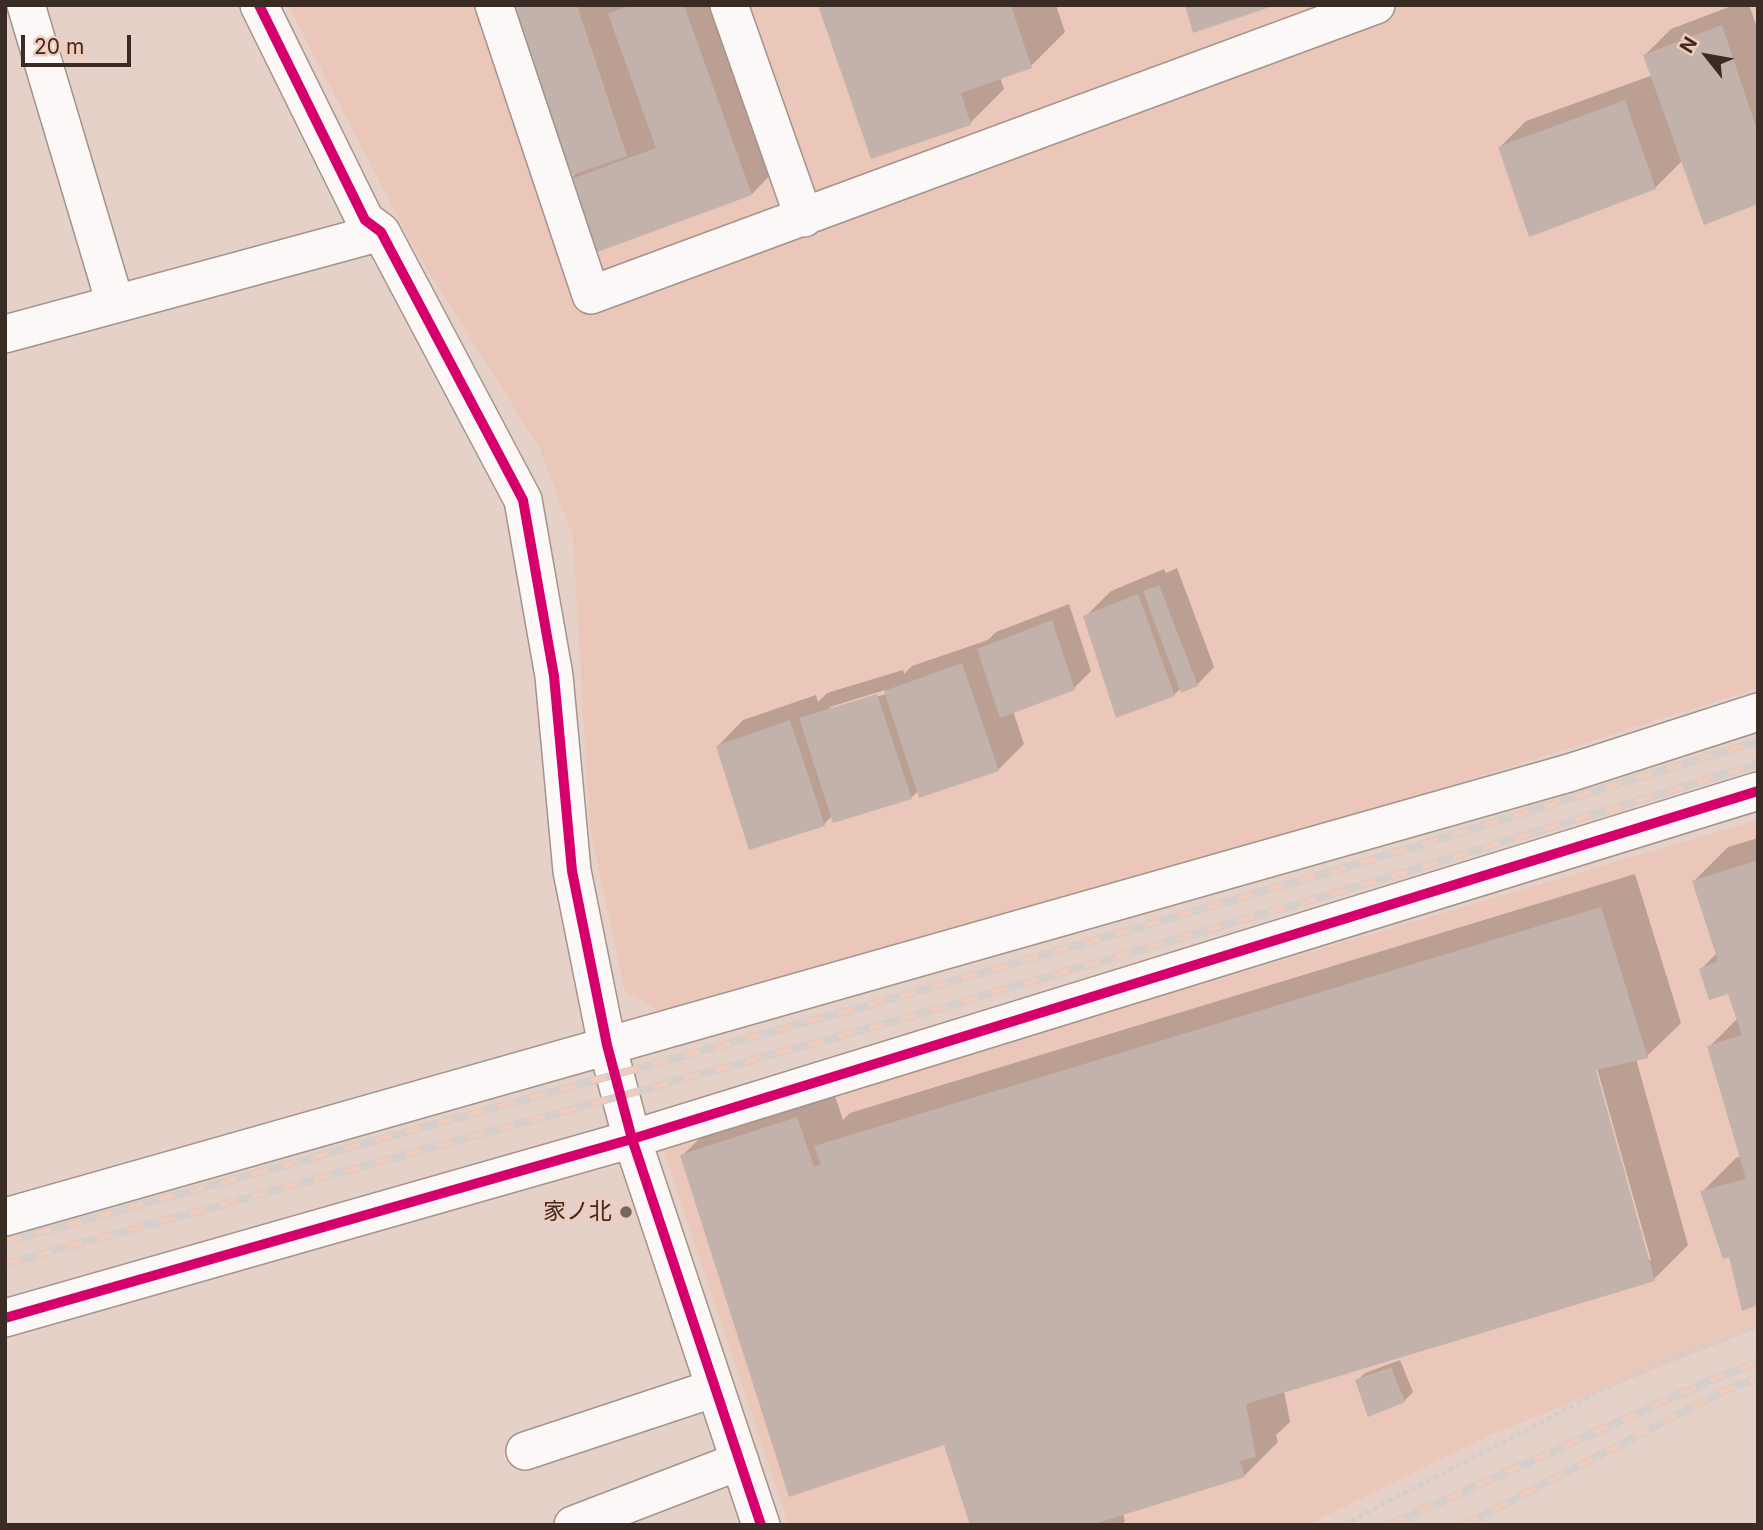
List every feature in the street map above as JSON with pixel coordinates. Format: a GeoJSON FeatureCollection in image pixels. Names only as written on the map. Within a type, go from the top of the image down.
{"type":"FeatureCollection","features":[{"type":"Feature","properties":{"kind":"street"},"geometry":{"type":"LineString","coordinates":[[26,5],[116,303]]}},
{"type":"Feature","properties":{"kind":"street"},"geometry":{"type":"LineString","coordinates":[[259,5],[365,220],[381,232],[523,500],[554,676],[572,871],[607,1045],[632,1139],[761,1525]]}},
{"type":"Feature","properties":{"kind":"street"},"geometry":{"type":"LineString","coordinates":[[494,5],[591,295],[1376,5]]}},
{"type":"Feature","properties":{"kind":"street"},"geometry":{"type":"LineString","coordinates":[[729,5],[804,218]]}},
{"type":"Feature","properties":{"kind":"street"},"geometry":{"type":"LineString","coordinates":[[5,334],[381,232]]}},
{"type":"Feature","properties":{"kind":"street"},"geometry":{"type":"LineString","coordinates":[[5,1217],[1569,773],[1758,712]]}},
{"type":"Feature","properties":{"kind":"street"},"geometry":{"type":"LineString","coordinates":[[5,1318],[632,1139],[1758,791]]}},
{"type":"Feature","properties":{"kind":"street"},"geometry":{"type":"LineString","coordinates":[[525,1451],[715,1388]]}},
{"type":"Feature","properties":{"kind":"street"},"geometry":{"type":"LineString","coordinates":[[573,1525],[740,1461]]}},
{"type":"Feature","properties":{"kind":"path"},"geometry":{"type":"LineString","coordinates":[[1343,1525],[1650,1366],[1758,1326]]}},
{"type":"Feature","properties":{"kind":"shaded area"},"geometry":{"type":"Polygon","coordinates":[[[288,5],[1758,5],[1758,688],[1367,812],[659,1011],[625,991],[590,828],[573,536],[539,447],[414,248],[288,5]]]}},
{"type":"Feature","properties":{"kind":"shaded area"},"geometry":{"type":"Polygon","coordinates":[[[1758,820],[1758,1328],[1488,1436],[1307,1525],[789,1525],[661,1144],[1758,820]]]}},
{"type":"Feature","properties":{"kind":"building"},"geometry":{"type":"Polygon","coordinates":[[[509,5],[577,5],[627,156],[566,177],[509,5]]]}},
{"type":"Feature","properties":{"kind":"building"},"geometry":{"type":"Polygon","coordinates":[[[631,5],[684,5],[752,195],[592,254],[566,181],[656,148],[608,14],[631,5]]]}},
{"type":"Feature","properties":{"kind":"building"},"geometry":{"type":"Polygon","coordinates":[[[818,5],[1011,5],[1032,68],[961,93],[971,125],[871,159],[818,5]]]}},
{"type":"Feature","properties":{"kind":"building"},"geometry":{"type":"Polygon","coordinates":[[[1185,5],[1273,5],[1273,6],[1193,33],[1185,5]]]}},
{"type":"Feature","properties":{"kind":"building"},"geometry":{"type":"Polygon","coordinates":[[[1722,25],[1758,133],[1758,204],[1704,225],[1643,55],[1722,25]]]}},
{"type":"Feature","properties":{"kind":"building"},"geometry":{"type":"Polygon","coordinates":[[[1625,100],[1656,189],[1529,237],[1498,147],[1625,100]]]}},
{"type":"Feature","properties":{"kind":"building"},"geometry":{"type":"Polygon","coordinates":[[[1159,585],[1198,686],[1181,693],[1143,591],[1159,585]]]}},
{"type":"Feature","properties":{"kind":"building"},"geometry":{"type":"Polygon","coordinates":[[[1138,594],[1175,696],[1116,718],[1083,616],[1138,594]]]}},
{"type":"Feature","properties":{"kind":"building"},"geometry":{"type":"Polygon","coordinates":[[[1052,620],[1075,690],[1000,718],[977,649],[1052,620]]]}},
{"type":"Feature","properties":{"kind":"building"},"geometry":{"type":"Polygon","coordinates":[[[962,663],[999,771],[919,798],[884,691],[962,663]]]}},
{"type":"Feature","properties":{"kind":"building"},"geometry":{"type":"Polygon","coordinates":[[[877,694],[912,799],[833,823],[799,718],[877,694]]]}},
{"type":"Feature","properties":{"kind":"building"},"geometry":{"type":"Polygon","coordinates":[[[790,720],[825,826],[749,850],[716,746],[790,720]]]}},
{"type":"Feature","properties":{"kind":"building"},"geometry":{"type":"Polygon","coordinates":[[[1758,860],[1758,1305],[1742,1311],[1729,1257],[1723,1259],[1700,1191],[1746,1179],[1707,1046],[1742,1035],[1728,994],[1709,1000],[1699,969],[1718,961],[1692,881],[1758,860]]]}},
{"type":"Feature","properties":{"kind":"building"},"geometry":{"type":"Polygon","coordinates":[[[1601,907],[1648,1058],[1596,1070],[1655,1281],[1246,1404],[1256,1457],[1240,1461],[1245,1477],[1091,1525],[970,1525],[944,1445],[789,1497],[680,1155],[797,1117],[814,1167],[821,1164],[814,1146],[1601,907]]]}},
{"type":"Feature","properties":{"kind":"building"},"geometry":{"type":"Polygon","coordinates":[[[1391,1367],[1405,1402],[1368,1417],[1355,1380],[1391,1367]]]}},
{"type":"Feature","properties":{"kind":"railway"},"geometry":{"type":"LineString","coordinates":[[5,1242],[898,997],[1357,864],[1758,741]]}},
{"type":"Feature","properties":{"kind":"railway"},"geometry":{"type":"LineString","coordinates":[[5,1264],[899,1020],[1359,886],[1758,764]]}},
{"type":"Feature","properties":{"kind":"railway"},"geometry":{"type":"LineString","coordinates":[[1389,1525],[1718,1377],[1758,1362]]}},
{"type":"Feature","properties":{"kind":"railway"},"geometry":{"type":"LineString","coordinates":[[1464,1525],[1726,1390],[1758,1378]]}},
{"type":"Feature","properties":{"kind":"cycle path"},"geometry":{"type":"LineString","coordinates":[[259,5],[365,220],[381,232],[523,500],[554,676],[572,871],[607,1045],[632,1139],[761,1525]]}},
{"type":"Feature","properties":{"kind":"cycle path"},"geometry":{"type":"LineString","coordinates":[[5,1318],[632,1139],[1758,791]]}},
{"type":"Feature","properties":{"kind":"place","name":"家ノ北"},"geometry":{"type":"Point","coordinates":[626,1212]}}]}
